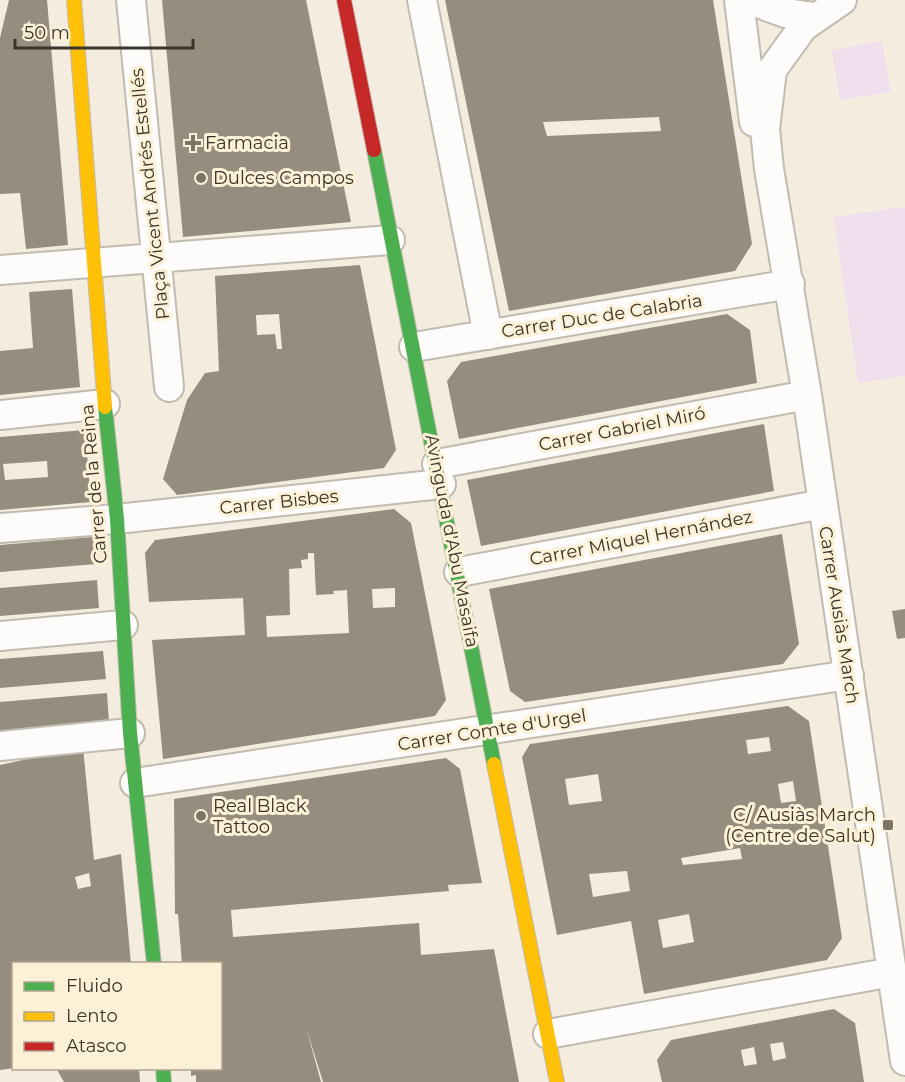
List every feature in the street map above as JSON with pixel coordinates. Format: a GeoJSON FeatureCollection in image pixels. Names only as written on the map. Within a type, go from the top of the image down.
{"type":"FeatureCollection","features":[{"type":"Feature","properties":{"kind":"street","name":"Carrer de la Reina"},"geometry":{"type":"LineString","coordinates":[[74,0],[105,404],[117,519],[130,733],[154,962]]}},
{"type":"Feature","properties":{"kind":"street","name":"Plaça Vicent Andrés Estellés"},"geometry":{"type":"LineString","coordinates":[[131,0],[170,387]]}},
{"type":"Feature","properties":{"kind":"street","name":"Avinguda d'Abu Masaifa"},"geometry":{"type":"LineString","coordinates":[[344,0],[390,240],[414,346],[459,572],[557,1082]]}},
{"type":"Feature","properties":{"kind":"street"},"geometry":{"type":"LineString","coordinates":[[422,0],[488,334]]}},
{"type":"Feature","properties":{"kind":"street","name":"Carrer Ausiàs March"},"geometry":{"type":"LineString","coordinates":[[739,0],[755,131],[769,170]]}},
{"type":"Feature","properties":{"kind":"street"},"geometry":{"type":"LineString","coordinates":[[750,0],[785,13],[814,17]]}},
{"type":"Feature","properties":{"kind":"street","name":"Carrer Ausiàs March"},"geometry":{"type":"LineString","coordinates":[[842,0],[814,17],[793,38],[772,70],[765,129],[769,170],[807,395],[905,1061]]}},
{"type":"Feature","properties":{"kind":"street"},"geometry":{"type":"LineString","coordinates":[[0,270],[156,260],[390,240]]}},
{"type":"Feature","properties":{"kind":"street","name":"Carrer Duc de Calabria"},"geometry":{"type":"LineString","coordinates":[[414,346],[790,284]]}},
{"type":"Feature","properties":{"kind":"street","name":"Carrer Gabriel Miró"},"geometry":{"type":"LineString","coordinates":[[439,474],[807,395]]}},
{"type":"Feature","properties":{"kind":"street"},"geometry":{"type":"LineString","coordinates":[[0,415],[105,404]]}},
{"type":"Feature","properties":{"kind":"street","name":"Carrer Bisbes"},"geometry":{"type":"LineString","coordinates":[[0,528],[117,519],[439,474]]}},
{"type":"Feature","properties":{"kind":"street","name":"Carrer Miquel Hernández"},"geometry":{"type":"LineString","coordinates":[[459,572],[822,504]]}},
{"type":"Feature","properties":{"kind":"street"},"geometry":{"type":"LineString","coordinates":[[0,636],[123,625]]}},
{"type":"Feature","properties":{"kind":"street","name":"Carrer Comte d'Urgel"},"geometry":{"type":"LineString","coordinates":[[135,783],[849,675]]}},
{"type":"Feature","properties":{"kind":"street"},"geometry":{"type":"LineString","coordinates":[[0,746],[130,733]]}},
{"type":"Feature","properties":{"kind":"street"},"geometry":{"type":"LineString","coordinates":[[548,1034],[892,972]]}},
{"type":"Feature","properties":{"kind":"shaded area"},"geometry":{"type":"Polygon","coordinates":[[[882,41],[891,92],[840,100],[832,50],[882,41]]]}},
{"type":"Feature","properties":{"kind":"shaded area"},"geometry":{"type":"Polygon","coordinates":[[[905,207],[905,376],[858,383],[834,217],[905,207]]]}},
{"type":"Feature","properties":{"kind":"building"},"geometry":{"type":"Polygon","coordinates":[[[9,0],[47,0],[68,245],[26,249],[20,193],[0,194],[0,38],[9,0]]]}},
{"type":"Feature","properties":{"kind":"building"},"geometry":{"type":"Polygon","coordinates":[[[162,0],[306,0],[351,222],[183,237],[162,0]]]}},
{"type":"Feature","properties":{"kind":"building"},"geometry":{"type":"Polygon","coordinates":[[[445,0],[713,0],[752,244],[735,271],[509,311],[445,0]],[[659,117],[543,122],[547,136],[661,131],[659,117]]]}},
{"type":"Feature","properties":{"kind":"building"},"geometry":{"type":"Polygon","coordinates":[[[360,265],[396,450],[384,468],[177,495],[163,479],[187,400],[205,373],[219,371],[215,276],[360,265]],[[279,314],[256,315],[257,335],[275,334],[277,349],[282,349],[279,314]]]}},
{"type":"Feature","properties":{"kind":"building"},"geometry":{"type":"Polygon","coordinates":[[[72,289],[80,387],[0,395],[0,351],[33,348],[29,292],[72,289]]]}},
{"type":"Feature","properties":{"kind":"building"},"geometry":{"type":"Polygon","coordinates":[[[727,314],[750,330],[757,383],[459,439],[447,381],[461,362],[727,314]]]}},
{"type":"Feature","properties":{"kind":"building"},"geometry":{"type":"Polygon","coordinates":[[[764,424],[774,491],[481,546],[467,480],[764,424]]]}},
{"type":"Feature","properties":{"kind":"building"},"geometry":{"type":"Polygon","coordinates":[[[85,430],[91,502],[0,510],[0,437],[85,430]],[[47,461],[3,464],[5,480],[48,477],[47,461]]]}},
{"type":"Feature","properties":{"kind":"building"},"geometry":{"type":"Polygon","coordinates":[[[394,509],[411,523],[446,700],[435,716],[163,759],[152,640],[245,635],[243,598],[149,602],[145,553],[155,540],[394,509]],[[308,553],[308,559],[301,560],[302,568],[289,569],[290,615],[266,616],[267,637],[349,633],[347,590],[333,591],[334,594],[316,595],[314,553],[308,553]],[[395,588],[372,589],[373,608],[395,607],[395,588]]]}},
{"type":"Feature","properties":{"kind":"building"},"geometry":{"type":"Polygon","coordinates":[[[782,534],[799,644],[783,664],[525,702],[510,691],[489,589],[782,534]]]}},
{"type":"Feature","properties":{"kind":"building"},"geometry":{"type":"Polygon","coordinates":[[[93,537],[96,564],[0,572],[0,545],[93,537]]]}},
{"type":"Feature","properties":{"kind":"building"},"geometry":{"type":"Polygon","coordinates":[[[97,580],[99,608],[0,616],[0,588],[97,580]]]}},
{"type":"Feature","properties":{"kind":"building"},"geometry":{"type":"Polygon","coordinates":[[[905,609],[905,638],[897,639],[892,611],[905,609]]]}},
{"type":"Feature","properties":{"kind":"building"},"geometry":{"type":"Polygon","coordinates":[[[103,651],[106,679],[0,688],[0,659],[103,651]]]}},
{"type":"Feature","properties":{"kind":"building"},"geometry":{"type":"Polygon","coordinates":[[[107,693],[109,722],[0,731],[0,702],[107,693]]]}},
{"type":"Feature","properties":{"kind":"building"},"geometry":{"type":"Polygon","coordinates":[[[788,706],[809,721],[842,938],[827,960],[644,994],[631,921],[557,935],[522,757],[530,744],[788,706]],[[769,737],[746,740],[748,754],[771,751],[769,737]],[[598,774],[565,779],[569,805],[602,801],[598,774]],[[793,781],[778,784],[781,803],[796,801],[793,781]],[[740,848],[681,858],[683,865],[742,859],[740,848]],[[627,871],[589,874],[593,897],[630,891],[627,871]],[[689,914],[658,920],[663,948],[694,942],[689,914]]]}},
{"type":"Feature","properties":{"kind":"building"},"geometry":{"type":"Polygon","coordinates":[[[83,747],[94,860],[121,854],[131,962],[12,962],[12,1068],[0,1070],[0,765],[83,747]],[[89,873],[75,877],[78,889],[91,886],[89,873]]]}},
{"type":"Feature","properties":{"kind":"building"},"geometry":{"type":"Polygon","coordinates":[[[446,758],[460,769],[482,883],[448,885],[449,891],[231,910],[233,937],[419,923],[421,955],[494,949],[519,1082],[323,1082],[306,1027],[321,1082],[196,1082],[196,1075],[191,1076],[191,1070],[222,1070],[222,962],[182,962],[178,914],[175,914],[174,799],[446,758]]]}},
{"type":"Feature","properties":{"kind":"building"},"geometry":{"type":"Polygon","coordinates":[[[834,1009],[855,1023],[864,1082],[662,1082],[657,1060],[671,1040],[834,1009]],[[783,1042],[770,1044],[773,1061],[786,1058],[783,1042]],[[754,1047],[741,1050],[744,1066],[757,1064],[754,1047]]]}},
{"type":"Feature","properties":{"kind":"building"},"geometry":{"type":"Polygon","coordinates":[[[57,1070],[139,1070],[140,1082],[64,1082],[57,1070]]]}},
{"type":"Feature","properties":{"kind":"traffic: fast"},"geometry":{"type":"LineString","coordinates":[[374,150],[494,764]]}},
{"type":"Feature","properties":{"kind":"traffic: fast"},"geometry":{"type":"LineString","coordinates":[[105,407],[117,519],[130,733],[154,962]]}},
{"type":"Feature","properties":{"kind":"traffic: fast"},"geometry":{"type":"LineString","coordinates":[[163,1070],[164,1082]]}},
{"type":"Feature","properties":{"kind":"traffic: slow"},"geometry":{"type":"LineString","coordinates":[[74,0],[105,407]]}},
{"type":"Feature","properties":{"kind":"traffic: slow"},"geometry":{"type":"LineString","coordinates":[[494,764],[557,1082]]}},
{"type":"Feature","properties":{"kind":"traffic: jam"},"geometry":{"type":"LineString","coordinates":[[344,0],[374,150]]}},
{"type":"Feature","properties":{"kind":"place","name":"Farmacia"},"geometry":{"type":"Point","coordinates":[193,143]}},
{"type":"Feature","properties":{"kind":"place","name":"Dulces Campos"},"geometry":{"type":"Point","coordinates":[201,178]}},
{"type":"Feature","properties":{"kind":"place","name":"Real Black Tattoo"},"geometry":{"type":"Point","coordinates":[201,816]}},
{"type":"Feature","properties":{"kind":"place","name":"C/ Ausiàs March (Centre de Salut)"},"geometry":{"type":"Point","coordinates":[888,825]}}]}
